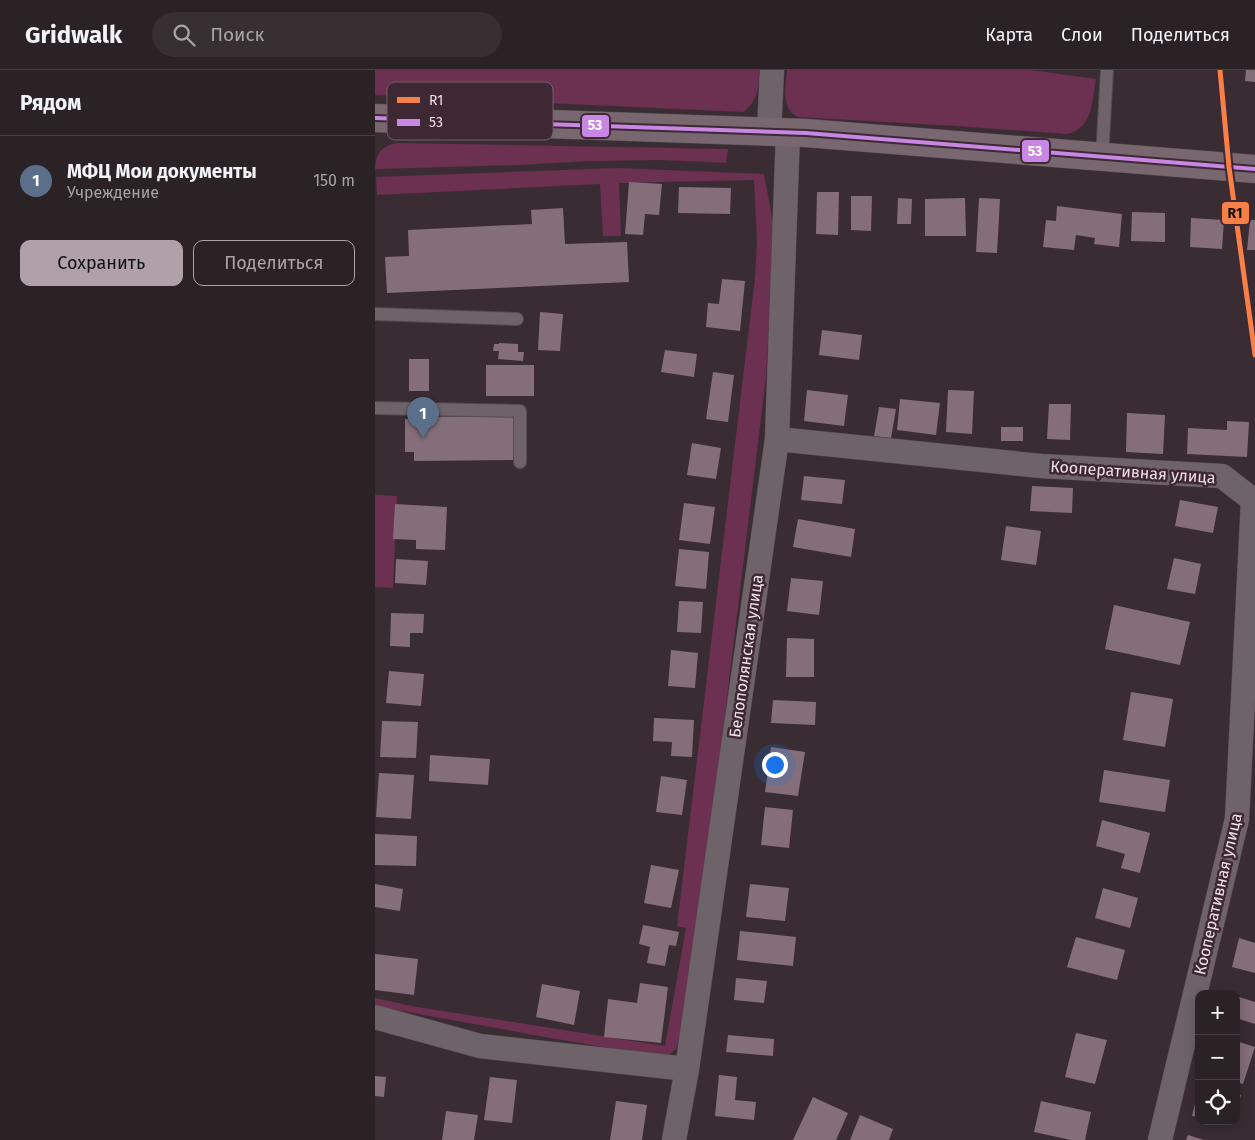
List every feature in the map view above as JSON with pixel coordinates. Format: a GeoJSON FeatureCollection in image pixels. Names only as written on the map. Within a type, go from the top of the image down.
{"type":"FeatureCollection","features":[{"type":"Feature","properties":{"kind":"main road"},"geometry":{"type":"LineString","coordinates":[[553,124],[779,132],[1255,169]]}},
{"type":"Feature","properties":{"kind":"street","name":"Белополянская улица"},"geometry":{"type":"LineString","coordinates":[[679,1138],[687,1069],[777,439],[786,169],[779,132],[772,70]]}},
{"type":"Feature","properties":{"kind":"street","name":"Кооперативная улица"},"geometry":{"type":"LineString","coordinates":[[777,439],[1041,466],[1221,476],[1253,500],[1237,819],[1160,1140]]}},
{"type":"Feature","properties":{"kind":"street"},"geometry":{"type":"LineString","coordinates":[[375,1017],[480,1046],[687,1069]]}},
{"type":"Feature","properties":{"kind":"lane"},"geometry":{"type":"LineString","coordinates":[[1103,157],[1107,70]]}},
{"type":"Feature","properties":{"kind":"lane"},"geometry":{"type":"LineString","coordinates":[[375,314],[517,319]]}},
{"type":"Feature","properties":{"kind":"lane"},"geometry":{"type":"LineString","coordinates":[[375,408],[520,410],[520,462]]}},
{"type":"Feature","properties":{"kind":"shaded area"},"geometry":{"type":"Polygon","coordinates":[[[375,70],[759,70],[757,93],[752,103],[744,112],[553,103],[553,82],[387,82],[387,96],[375,95],[375,70]]]}},
{"type":"Feature","properties":{"kind":"shaded area"},"geometry":{"type":"Polygon","coordinates":[[[787,70],[1031,70],[1096,79],[1087,120],[1076,131],[1067,134],[798,117],[792,113],[786,103],[787,70]]]}},
{"type":"Feature","properties":{"kind":"shaded area"},"geometry":{"type":"Polygon","coordinates":[[[397,143],[728,149],[726,163],[663,160],[588,161],[375,169],[376,159],[380,152],[387,146],[397,143]]]}},
{"type":"Feature","properties":{"kind":"shaded area"},"geometry":{"type":"Polygon","coordinates":[[[617,168],[764,174],[774,228],[766,377],[704,886],[679,1039],[676,1049],[667,1056],[655,1056],[375,1006],[375,998],[411,1006],[665,1046],[686,928],[677,926],[755,278],[757,241],[754,180],[619,183],[621,236],[603,236],[600,184],[377,195],[376,177],[617,168]]]}},
{"type":"Feature","properties":{"kind":"shaded area"},"geometry":{"type":"Polygon","coordinates":[[[375,495],[397,496],[393,588],[375,587],[375,495]]]}},
{"type":"Feature","properties":{"kind":"building"},"geometry":{"type":"Polygon","coordinates":[[[1246,70],[1255,70],[1255,82],[1245,81],[1246,70]]]}},
{"type":"Feature","properties":{"kind":"building"},"geometry":{"type":"Polygon","coordinates":[[[629,182],[662,184],[659,215],[645,214],[643,235],[625,234],[629,182]]]}},
{"type":"Feature","properties":{"kind":"building"},"geometry":{"type":"Polygon","coordinates":[[[679,187],[731,188],[730,214],[678,213],[679,187]]]}},
{"type":"Feature","properties":{"kind":"building"},"geometry":{"type":"Polygon","coordinates":[[[817,192],[839,192],[838,235],[816,234],[817,192]]]}},
{"type":"Feature","properties":{"kind":"building"},"geometry":{"type":"Polygon","coordinates":[[[851,196],[872,196],[871,231],[851,230],[851,196]]]}},
{"type":"Feature","properties":{"kind":"building"},"geometry":{"type":"Polygon","coordinates":[[[898,198],[912,199],[911,224],[897,224],[898,198]]]}},
{"type":"Feature","properties":{"kind":"building"},"geometry":{"type":"Polygon","coordinates":[[[965,198],[966,236],[925,236],[925,199],[965,198]]]}},
{"type":"Feature","properties":{"kind":"building"},"geometry":{"type":"Polygon","coordinates":[[[979,198],[1000,199],[997,253],[976,252],[979,198]]]}},
{"type":"Feature","properties":{"kind":"building"},"geometry":{"type":"Polygon","coordinates":[[[1057,206],[1122,214],[1119,247],[1094,244],[1095,238],[1076,235],[1074,250],[1043,247],[1046,220],[1056,221],[1057,206]]]}},
{"type":"Feature","properties":{"kind":"building"},"geometry":{"type":"Polygon","coordinates":[[[563,208],[565,244],[627,242],[629,282],[387,293],[385,257],[409,256],[408,230],[532,224],[531,210],[563,208]]]}},
{"type":"Feature","properties":{"kind":"building"},"geometry":{"type":"Polygon","coordinates":[[[1132,212],[1165,213],[1165,242],[1131,241],[1132,212]]]}},
{"type":"Feature","properties":{"kind":"building"},"geometry":{"type":"Polygon","coordinates":[[[1191,218],[1224,220],[1222,249],[1190,247],[1191,218]]]}},
{"type":"Feature","properties":{"kind":"building"},"geometry":{"type":"Polygon","coordinates":[[[1250,220],[1255,220],[1255,250],[1247,250],[1250,220]]]}},
{"type":"Feature","properties":{"kind":"building"},"geometry":{"type":"Polygon","coordinates":[[[722,279],[745,281],[740,331],[706,327],[708,303],[719,304],[722,279]]]}},
{"type":"Feature","properties":{"kind":"building"},"geometry":{"type":"Polygon","coordinates":[[[540,312],[563,314],[560,351],[538,350],[540,312]]]}},
{"type":"Feature","properties":{"kind":"building"},"geometry":{"type":"Polygon","coordinates":[[[822,330],[862,335],[859,360],[819,355],[822,330]]]}},
{"type":"Feature","properties":{"kind":"building"},"geometry":{"type":"Polygon","coordinates":[[[494,344],[518,344],[518,352],[524,352],[523,361],[498,359],[499,351],[493,351],[494,344]]]}},
{"type":"Feature","properties":{"kind":"building"},"geometry":{"type":"Polygon","coordinates":[[[665,350],[697,354],[694,377],[661,372],[665,350]]]}},
{"type":"Feature","properties":{"kind":"building"},"geometry":{"type":"Polygon","coordinates":[[[409,359],[429,359],[429,391],[409,391],[409,359]]]}},
{"type":"Feature","properties":{"kind":"building"},"geometry":{"type":"Polygon","coordinates":[[[486,365],[534,365],[534,396],[486,396],[486,365]]]}},
{"type":"Feature","properties":{"kind":"building"},"geometry":{"type":"Polygon","coordinates":[[[713,372],[734,375],[728,422],[706,419],[713,372]]]}},
{"type":"Feature","properties":{"kind":"building"},"geometry":{"type":"Polygon","coordinates":[[[807,390],[848,395],[844,426],[804,421],[807,390]]]}},
{"type":"Feature","properties":{"kind":"building"},"geometry":{"type":"Polygon","coordinates":[[[948,390],[974,391],[972,434],[946,432],[948,390]]]}},
{"type":"Feature","properties":{"kind":"building"},"geometry":{"type":"Polygon","coordinates":[[[900,399],[940,403],[936,435],[897,430],[900,399]]]}},
{"type":"Feature","properties":{"kind":"building"},"geometry":{"type":"Polygon","coordinates":[[[1049,404],[1071,404],[1070,440],[1047,439],[1049,404]]]}},
{"type":"Feature","properties":{"kind":"building"},"geometry":{"type":"Polygon","coordinates":[[[879,407],[896,409],[891,438],[874,436],[879,407]]]}},
{"type":"Feature","properties":{"kind":"building"},"geometry":{"type":"Polygon","coordinates":[[[1127,413],[1165,415],[1163,454],[1126,452],[1127,413]]]}},
{"type":"Feature","properties":{"kind":"building"},"geometry":{"type":"Polygon","coordinates":[[[513,416],[513,460],[414,461],[414,452],[405,452],[405,419],[414,419],[414,417],[513,416]]]}},
{"type":"Feature","properties":{"kind":"building"},"geometry":{"type":"Polygon","coordinates":[[[1227,421],[1249,422],[1247,457],[1187,454],[1188,428],[1227,430],[1227,421]]]}},
{"type":"Feature","properties":{"kind":"building"},"geometry":{"type":"Polygon","coordinates":[[[1001,427],[1023,427],[1023,441],[1001,441],[1001,427]]]}},
{"type":"Feature","properties":{"kind":"building"},"geometry":{"type":"Polygon","coordinates":[[[692,443],[721,448],[716,479],[687,475],[692,443]]]}},
{"type":"Feature","properties":{"kind":"building"},"geometry":{"type":"Polygon","coordinates":[[[804,476],[845,480],[842,504],[801,500],[804,476]]]}},
{"type":"Feature","properties":{"kind":"building"},"geometry":{"type":"Polygon","coordinates":[[[1032,486],[1073,488],[1072,513],[1030,511],[1032,486]]]}},
{"type":"Feature","properties":{"kind":"building"},"geometry":{"type":"Polygon","coordinates":[[[1180,500],[1218,507],[1213,533],[1175,526],[1180,500]]]}},
{"type":"Feature","properties":{"kind":"building"},"geometry":{"type":"Polygon","coordinates":[[[684,503],[715,507],[710,544],[679,540],[684,503]]]}},
{"type":"Feature","properties":{"kind":"building"},"geometry":{"type":"Polygon","coordinates":[[[395,504],[447,507],[445,550],[416,549],[416,540],[393,539],[395,504]]]}},
{"type":"Feature","properties":{"kind":"building"},"geometry":{"type":"Polygon","coordinates":[[[798,519],[855,529],[851,557],[793,547],[798,519]]]}},
{"type":"Feature","properties":{"kind":"building"},"geometry":{"type":"Polygon","coordinates":[[[1006,526],[1041,531],[1036,565],[1001,560],[1006,526]]]}},
{"type":"Feature","properties":{"kind":"building"},"geometry":{"type":"Polygon","coordinates":[[[679,549],[709,552],[706,589],[675,586],[679,549]]]}},
{"type":"Feature","properties":{"kind":"building"},"geometry":{"type":"Polygon","coordinates":[[[1174,558],[1201,564],[1195,594],[1167,589],[1174,558]]]}},
{"type":"Feature","properties":{"kind":"building"},"geometry":{"type":"Polygon","coordinates":[[[396,559],[428,561],[426,585],[395,583],[396,559]]]}},
{"type":"Feature","properties":{"kind":"building"},"geometry":{"type":"Polygon","coordinates":[[[791,578],[823,581],[819,615],[787,611],[791,578]]]}},
{"type":"Feature","properties":{"kind":"building"},"geometry":{"type":"Polygon","coordinates":[[[679,601],[703,602],[701,633],[677,632],[679,601]]]}},
{"type":"Feature","properties":{"kind":"building"},"geometry":{"type":"Polygon","coordinates":[[[1114,605],[1190,622],[1180,665],[1105,649],[1114,605]]]}},
{"type":"Feature","properties":{"kind":"building"},"geometry":{"type":"Polygon","coordinates":[[[391,613],[424,614],[423,633],[410,633],[410,647],[390,646],[391,613]]]}},
{"type":"Feature","properties":{"kind":"building"},"geometry":{"type":"Polygon","coordinates":[[[787,638],[814,639],[814,677],[786,677],[787,638]]]}},
{"type":"Feature","properties":{"kind":"building"},"geometry":{"type":"Polygon","coordinates":[[[671,650],[698,653],[695,688],[668,686],[671,650]]]}},
{"type":"Feature","properties":{"kind":"building"},"geometry":{"type":"Polygon","coordinates":[[[389,671],[424,674],[421,706],[386,703],[389,671]]]}},
{"type":"Feature","properties":{"kind":"building"},"geometry":{"type":"Polygon","coordinates":[[[1131,692],[1173,699],[1165,747],[1123,740],[1131,692]]]}},
{"type":"Feature","properties":{"kind":"building"},"geometry":{"type":"Polygon","coordinates":[[[773,700],[816,702],[815,725],[771,723],[773,700]]]}},
{"type":"Feature","properties":{"kind":"building"},"geometry":{"type":"Polygon","coordinates":[[[654,718],[694,720],[692,757],[671,756],[672,742],[653,741],[654,718]]]}},
{"type":"Feature","properties":{"kind":"building"},"geometry":{"type":"Polygon","coordinates":[[[382,721],[418,722],[416,758],[380,757],[382,721]]]}},
{"type":"Feature","properties":{"kind":"building"},"geometry":{"type":"Polygon","coordinates":[[[771,747],[805,752],[798,796],[765,792],[771,747]]]}},
{"type":"Feature","properties":{"kind":"building"},"geometry":{"type":"Polygon","coordinates":[[[430,755],[490,759],[488,785],[429,781],[430,755]]]}},
{"type":"Feature","properties":{"kind":"building"},"geometry":{"type":"Polygon","coordinates":[[[1104,770],[1170,780],[1165,812],[1099,802],[1104,770]]]}},
{"type":"Feature","properties":{"kind":"building"},"geometry":{"type":"Polygon","coordinates":[[[379,773],[414,775],[411,819],[376,817],[379,773]]]}},
{"type":"Feature","properties":{"kind":"building"},"geometry":{"type":"Polygon","coordinates":[[[661,776],[687,780],[682,815],[656,812],[661,776]]]}},
{"type":"Feature","properties":{"kind":"building"},"geometry":{"type":"Polygon","coordinates":[[[765,807],[793,810],[789,848],[761,845],[765,807]]]}},
{"type":"Feature","properties":{"kind":"building"},"geometry":{"type":"Polygon","coordinates":[[[1102,820],[1150,833],[1140,873],[1121,868],[1125,854],[1096,846],[1102,820]]]}},
{"type":"Feature","properties":{"kind":"building"},"geometry":{"type":"Polygon","coordinates":[[[375,834],[417,836],[416,866],[375,865],[375,834]]]}},
{"type":"Feature","properties":{"kind":"building"},"geometry":{"type":"Polygon","coordinates":[[[651,865],[679,870],[671,908],[644,903],[651,865]]]}},
{"type":"Feature","properties":{"kind":"building"},"geometry":{"type":"Polygon","coordinates":[[[375,884],[403,889],[400,911],[375,907],[375,884]]]}},
{"type":"Feature","properties":{"kind":"building"},"geometry":{"type":"Polygon","coordinates":[[[750,884],[789,888],[785,921],[746,917],[750,884]]]}},
{"type":"Feature","properties":{"kind":"building"},"geometry":{"type":"Polygon","coordinates":[[[1103,888],[1138,898],[1130,928],[1095,918],[1103,888]]]}},
{"type":"Feature","properties":{"kind":"building"},"geometry":{"type":"Polygon","coordinates":[[[643,925],[679,932],[676,946],[669,945],[665,966],[647,963],[650,947],[639,944],[643,925]]]}},
{"type":"Feature","properties":{"kind":"building"},"geometry":{"type":"Polygon","coordinates":[[[740,931],[796,937],[793,966],[737,960],[740,931]]]}},
{"type":"Feature","properties":{"kind":"building"},"geometry":{"type":"Polygon","coordinates":[[[1076,937],[1125,950],[1117,980],[1067,967],[1076,937]]]}},
{"type":"Feature","properties":{"kind":"building"},"geometry":{"type":"Polygon","coordinates":[[[1239,938],[1255,943],[1255,973],[1232,967],[1239,938]]]}},
{"type":"Feature","properties":{"kind":"building"},"geometry":{"type":"Polygon","coordinates":[[[375,954],[418,959],[414,995],[375,990],[375,954]]]}},
{"type":"Feature","properties":{"kind":"building"},"geometry":{"type":"Polygon","coordinates":[[[736,978],[767,981],[764,1003],[734,1000],[736,978]]]}},
{"type":"Feature","properties":{"kind":"building"},"geometry":{"type":"Polygon","coordinates":[[[640,983],[668,987],[661,1043],[604,1037],[608,999],[637,1003],[640,983]]]}},
{"type":"Feature","properties":{"kind":"building"},"geometry":{"type":"Polygon","coordinates":[[[542,984],[580,991],[574,1025],[536,1017],[542,984]]]}},
{"type":"Feature","properties":{"kind":"building"},"geometry":{"type":"Polygon","coordinates":[[[1240,997],[1255,1002],[1255,1024],[1240,1019],[1240,997]]]}},
{"type":"Feature","properties":{"kind":"building"},"geometry":{"type":"Polygon","coordinates":[[[1076,1033],[1107,1040],[1095,1084],[1065,1077],[1076,1033]]]}},
{"type":"Feature","properties":{"kind":"building"},"geometry":{"type":"Polygon","coordinates":[[[728,1035],[774,1039],[773,1056],[726,1052],[728,1035]]]}},
{"type":"Feature","properties":{"kind":"building"},"geometry":{"type":"Polygon","coordinates":[[[1240,1042],[1255,1047],[1243,1084],[1240,1083],[1240,1042]]]}},
{"type":"Feature","properties":{"kind":"building"},"geometry":{"type":"Polygon","coordinates":[[[719,1075],[737,1077],[735,1100],[756,1102],[754,1120],[715,1116],[719,1075]]]}},
{"type":"Feature","properties":{"kind":"building"},"geometry":{"type":"Polygon","coordinates":[[[375,1076],[386,1077],[384,1097],[375,1096],[375,1076]]]}},
{"type":"Feature","properties":{"kind":"building"},"geometry":{"type":"Polygon","coordinates":[[[490,1077],[517,1080],[512,1123],[484,1120],[490,1077]]]}},
{"type":"Feature","properties":{"kind":"building"},"geometry":{"type":"Polygon","coordinates":[[[813,1097],[848,1113],[836,1140],[793,1140],[813,1097]]]}},
{"type":"Feature","properties":{"kind":"building"},"geometry":{"type":"Polygon","coordinates":[[[616,1101],[647,1105],[642,1140],[610,1140],[616,1101]]]}},
{"type":"Feature","properties":{"kind":"building"},"geometry":{"type":"Polygon","coordinates":[[[1041,1101],[1091,1112],[1085,1140],[1071,1140],[1034,1132],[1041,1101]]]}},
{"type":"Feature","properties":{"kind":"building"},"geometry":{"type":"Polygon","coordinates":[[[1195,1104],[1195,1116],[1192,1116],[1195,1104]]]}},
{"type":"Feature","properties":{"kind":"building"},"geometry":{"type":"Polygon","coordinates":[[[446,1111],[478,1115],[474,1140],[442,1140],[446,1111]]]}},
{"type":"Feature","properties":{"kind":"building"},"geometry":{"type":"Polygon","coordinates":[[[860,1115],[893,1129],[889,1140],[850,1140],[860,1115]]]}},
{"type":"Feature","properties":{"kind":"building"},"geometry":{"type":"Polygon","coordinates":[[[1188,1135],[1204,1140],[1186,1140],[1188,1135]]]}},
{"type":"Feature","properties":{"kind":"transit line","name":"R1"},"geometry":{"type":"LineString","coordinates":[[1220,70],[1229,167],[1255,355]]}},
{"type":"Feature","properties":{"kind":"transit line","name":"53"},"geometry":{"type":"LineString","coordinates":[[375,118],[387,118]]}},
{"type":"Feature","properties":{"kind":"transit line","name":"53"},"geometry":{"type":"LineString","coordinates":[[553,124],[806,133],[1255,169]]}},
{"type":"Feature","properties":{"kind":"place","name":"МФЦ Мои документы"},"geometry":{"type":"Point","coordinates":[423,438]}}]}
